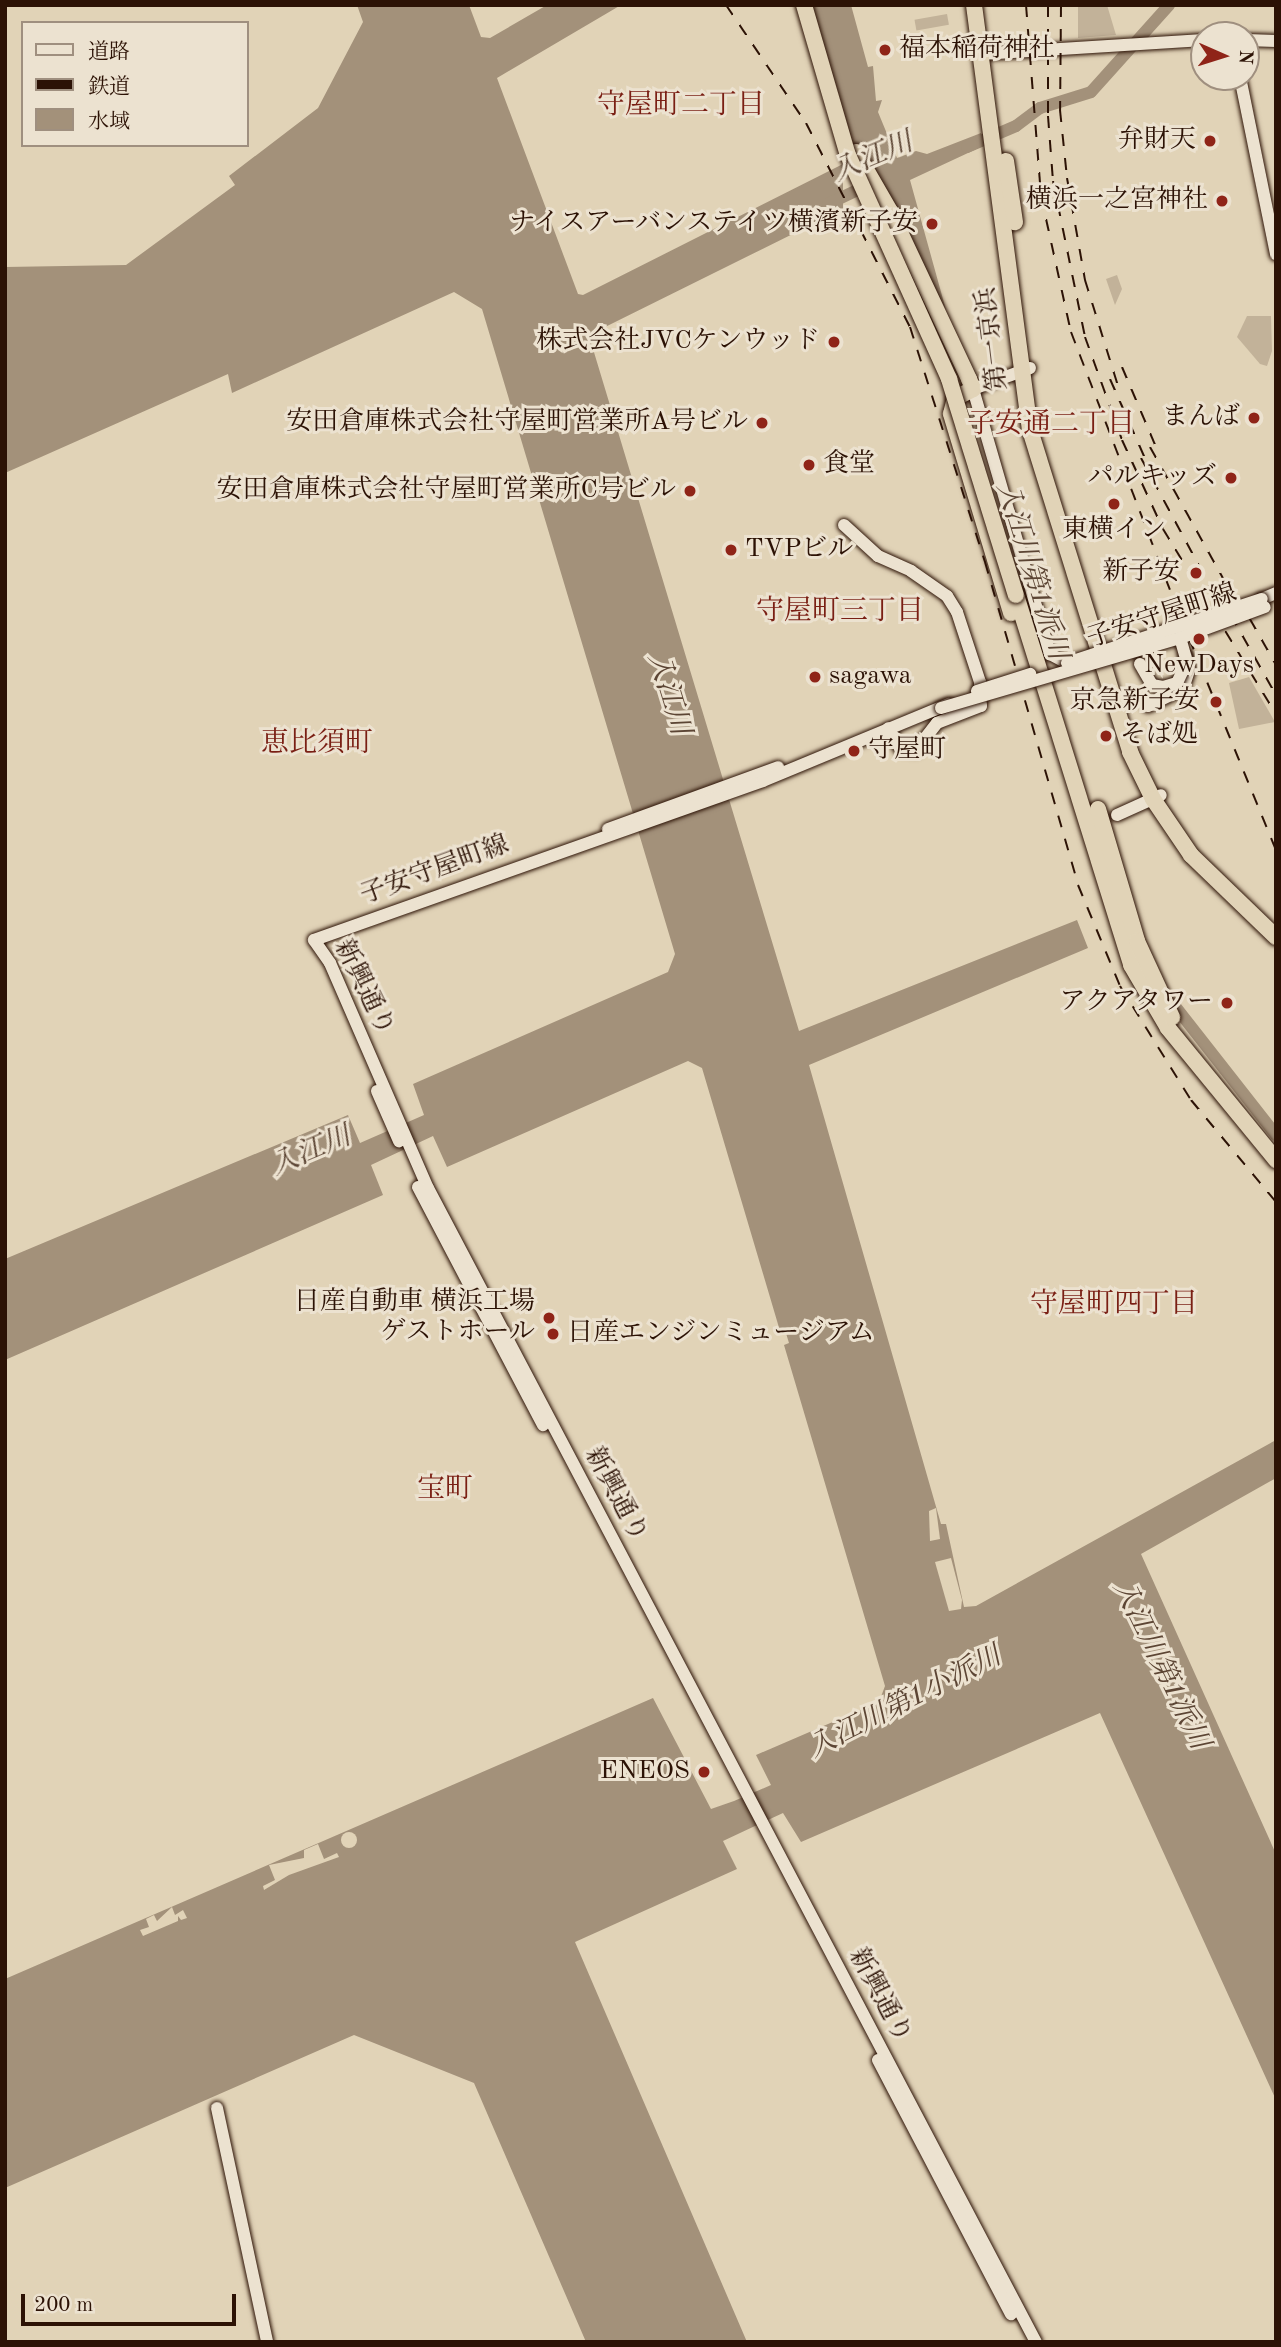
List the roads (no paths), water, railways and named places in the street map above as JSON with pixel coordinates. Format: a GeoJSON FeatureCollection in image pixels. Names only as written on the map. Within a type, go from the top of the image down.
{"type":"FeatureCollection","features":[{"type":"Feature","properties":{"kind":"highway"},"geometry":{"type":"LineString","coordinates":[[804,5],[848,155],[930,332],[969,438],[1123,946]]}},
{"type":"Feature","properties":{"kind":"highway"},"geometry":{"type":"LineString","coordinates":[[813,5],[856,152],[958,377],[1125,925],[1147,977],[1175,1023],[1276,1147]]}},
{"type":"Feature","properties":{"kind":"highway","name":"第一京浜"},"geometry":{"type":"LineString","coordinates":[[974,5],[986,54]]}},
{"type":"Feature","properties":{"kind":"highway","name":"第一京浜"},"geometry":{"type":"LineString","coordinates":[[984,5],[986,54],[1026,369],[1030,430],[1127,743],[1191,855],[1276,937]]}},
{"type":"Feature","properties":{"kind":"highway"},"geometry":{"type":"LineString","coordinates":[[856,152],[890,211],[971,384],[955,398],[951,408],[1020,640],[1050,712]]}},
{"type":"Feature","properties":{"kind":"highway"},"geometry":{"type":"LineString","coordinates":[[930,332],[1003,578],[1044,670]]}},
{"type":"Feature","properties":{"kind":"highway"},"geometry":{"type":"LineString","coordinates":[[1033,683],[1091,871],[1123,946],[1168,1028],[1276,1160]]}},
{"type":"Feature","properties":{"kind":"highway","name":"第一京浜"},"geometry":{"type":"LineString","coordinates":[[1157,797],[1201,852],[1276,925]]}},
{"type":"Feature","properties":{"kind":"highway"},"geometry":{"type":"LineString","coordinates":[[1098,809],[1141,951],[1175,1023]]}},
{"type":"Feature","properties":{"kind":"highway"},"geometry":{"type":"LineString","coordinates":[[1108,841],[1108,828],[1117,815]]}},
{"type":"Feature","properties":{"kind":"street"},"geometry":{"type":"LineString","coordinates":[[986,54],[1129,42],[1190,40]]}},
{"type":"Feature","properties":{"kind":"street"},"geometry":{"type":"LineString","coordinates":[[1243,91],[1276,254]]}},
{"type":"Feature","properties":{"kind":"street"},"geometry":{"type":"LineString","coordinates":[[1026,369],[971,384],[1050,654],[1067,663]]}},
{"type":"Feature","properties":{"kind":"street"},"geometry":{"type":"LineString","coordinates":[[844,525],[878,556],[911,571],[947,596],[957,612],[980,682],[981,706],[936,723],[916,750],[900,748],[888,728]]}},
{"type":"Feature","properties":{"kind":"street","name":"子安守屋町線"},"geometry":{"type":"LineString","coordinates":[[941,708],[1180,638],[1268,603],[1276,593]]}},
{"type":"Feature","properties":{"kind":"street","name":"子安守屋町線"},"geometry":{"type":"LineString","coordinates":[[314,940],[1044,670],[1268,603]]}},
{"type":"Feature","properties":{"kind":"street"},"geometry":{"type":"LineString","coordinates":[[1148,706],[1183,689],[1189,670],[1186,656],[1179,646],[1163,640],[1147,646],[1140,670],[1156,686],[1177,683],[1187,662],[1186,657],[1180,638]]}},
{"type":"Feature","properties":{"kind":"street"},"geometry":{"type":"LineString","coordinates":[[1117,815],[1157,797]]}},
{"type":"Feature","properties":{"kind":"street","name":"新興通り"},"geometry":{"type":"LineString","coordinates":[[314,940],[450,1249],[1036,2342]]}},
{"type":"Feature","properties":{"kind":"street","name":"新興通り"},"geometry":{"type":"LineString","coordinates":[[760,1828],[1026,2342]]}},
{"type":"Feature","properties":{"kind":"street"},"geometry":{"type":"LineString","coordinates":[[217,2108],[267,2342]]}},
{"type":"Feature","properties":{"kind":"water","name":"入江川第1小派川"},"geometry":{"type":"Polygon","coordinates":[[[357,5],[469,5],[481,37],[490,38],[547,5],[621,5],[497,78],[578,294],[583,295],[843,164],[843,209],[593,333],[590,339],[799,1031],[1077,920],[1088,948],[809,1065],[941,1524],[946,1524],[964,1607],[976,1606],[1276,1440],[1276,1478],[1141,1554],[1276,1854],[1276,2100],[1100,1713],[801,1842],[783,1813],[723,1841],[737,1869],[575,1942],[747,2342],[586,2342],[474,2083],[354,2035],[5,2188],[5,1979],[653,1698],[711,1809],[771,1785],[756,1755],[879,1702],[885,1686],[784,1345],[789,1343],[785,1330],[780,1331],[702,1068],[688,1061],[447,1167],[433,1136],[371,1165],[383,1195],[5,1360],[5,1259],[348,1115],[360,1143],[424,1115],[413,1084],[668,972],[675,954],[482,309],[454,292],[232,393],[228,374],[5,473],[5,267],[126,265],[235,185],[229,176],[318,108],[363,22],[357,5]]]}},
{"type":"Feature","properties":{"kind":"water"},"geometry":{"type":"Polygon","coordinates":[[[800,5],[851,5],[868,67],[873,66],[876,101],[882,100],[878,112],[897,158],[916,151],[927,154],[981,133],[983,146],[910,180],[946,310],[882,188],[847,174],[800,5]]]}},
{"type":"Feature","properties":{"kind":"waterway","name":"入江川"},"geometry":{"type":"LineString","coordinates":[[967,147],[1016,126],[1040,108],[1091,92],[1169,5]]}},
{"type":"Feature","properties":{"kind":"waterway","name":"入江川"},"geometry":{"type":"LineString","coordinates":[[828,204],[868,185]]}},
{"type":"Feature","properties":{"kind":"waterway","name":"入江川第1派川"},"geometry":{"type":"LineString","coordinates":[[1167,996],[1276,1135]]}},
{"type":"Feature","properties":{"kind":"railway"},"geometry":{"type":"LineString","coordinates":[[726,5],[806,123],[910,327],[985,562],[1078,885],[1120,986],[1191,1100],[1276,1202]]}},
{"type":"Feature","properties":{"kind":"railway"},"geometry":{"type":"LineString","coordinates":[[1026,5],[1041,196],[1071,332],[1180,616],[1276,850]]}},
{"type":"Feature","properties":{"kind":"railway"},"geometry":{"type":"LineString","coordinates":[[1048,5],[1048,116],[1053,181],[1085,337],[1122,440],[1163,529],[1276,714]]}},
{"type":"Feature","properties":{"kind":"railway"},"geometry":{"type":"LineString","coordinates":[[1061,5],[1060,110],[1067,178],[1085,280],[1118,386]]}},
{"type":"Feature","properties":{"kind":"railway"},"geometry":{"type":"LineString","coordinates":[[1122,367],[1159,454]]}},
{"type":"Feature","properties":{"kind":"railway"},"geometry":{"type":"LineString","coordinates":[[1110,379],[1148,465]]}},
{"type":"Feature","properties":{"kind":"railway"},"geometry":{"type":"LineString","coordinates":[[1150,447],[1240,609]]}},
{"type":"Feature","properties":{"kind":"railway"},"geometry":{"type":"LineString","coordinates":[[1141,458],[1219,603]]}},
{"type":"Feature","properties":{"kind":"railway"},"geometry":{"type":"LineString","coordinates":[[1219,594],[1276,695]]}},
{"type":"Feature","properties":{"kind":"railway"},"geometry":{"type":"LineString","coordinates":[[1238,598],[1276,665]]}},
{"type":"Feature","properties":{"kind":"place","name":"福本稲荷神社"},"geometry":{"type":"Point","coordinates":[885,50]}},
{"type":"Feature","properties":{"kind":"place","name":"弁財天"},"geometry":{"type":"Point","coordinates":[1210,141]}},
{"type":"Feature","properties":{"kind":"place","name":"横浜一之宮神社"},"geometry":{"type":"Point","coordinates":[1222,201]}},
{"type":"Feature","properties":{"kind":"place","name":"ナイスアーバンステイツ横濱新子安"},"geometry":{"type":"Point","coordinates":[932,224]}},
{"type":"Feature","properties":{"kind":"place","name":"株式会社JVCケンウッド"},"geometry":{"type":"Point","coordinates":[834,342]}},
{"type":"Feature","properties":{"kind":"place","name":"まんば"},"geometry":{"type":"Point","coordinates":[1254,418]}},
{"type":"Feature","properties":{"kind":"place","name":"安田倉庫株式会社守屋町営業所A号ビル"},"geometry":{"type":"Point","coordinates":[762,423]}},
{"type":"Feature","properties":{"kind":"place","name":"食堂"},"geometry":{"type":"Point","coordinates":[809,465]}},
{"type":"Feature","properties":{"kind":"place","name":"パルキッズ"},"geometry":{"type":"Point","coordinates":[1231,478]}},
{"type":"Feature","properties":{"kind":"place","name":"安田倉庫株式会社守屋町営業所C号ビル"},"geometry":{"type":"Point","coordinates":[690,491]}},
{"type":"Feature","properties":{"kind":"place","name":"東横イン"},"geometry":{"type":"Point","coordinates":[1114,504]}},
{"type":"Feature","properties":{"kind":"place","name":"TVPビル"},"geometry":{"type":"Point","coordinates":[731,550]}},
{"type":"Feature","properties":{"kind":"place","name":"新子安"},"geometry":{"type":"Point","coordinates":[1196,573]}},
{"type":"Feature","properties":{"kind":"place","name":"NewDays"},"geometry":{"type":"Point","coordinates":[1199,639]}},
{"type":"Feature","properties":{"kind":"place","name":"sagawa"},"geometry":{"type":"Point","coordinates":[815,677]}},
{"type":"Feature","properties":{"kind":"place","name":"京急新子安"},"geometry":{"type":"Point","coordinates":[1216,702]}},
{"type":"Feature","properties":{"kind":"place","name":"そば処"},"geometry":{"type":"Point","coordinates":[1106,736]}},
{"type":"Feature","properties":{"kind":"place","name":"守屋町"},"geometry":{"type":"Point","coordinates":[854,751]}},
{"type":"Feature","properties":{"kind":"place","name":"アクアタワー"},"geometry":{"type":"Point","coordinates":[1227,1003]}},
{"type":"Feature","properties":{"kind":"place","name":"日産自動車 横浜工場 ゲストホール"},"geometry":{"type":"Point","coordinates":[549,1318]}},
{"type":"Feature","properties":{"kind":"place","name":"日産エンジンミュージアム"},"geometry":{"type":"Point","coordinates":[553,1334]}},
{"type":"Feature","properties":{"kind":"place","name":"ENEOS"},"geometry":{"type":"Point","coordinates":[704,1772]}},
{"type":"Feature","properties":{"kind":"district","name":"守屋町二丁目"},"geometry":{"type":"Point","coordinates":[681,106]}},
{"type":"Feature","properties":{"kind":"district","name":"子安通二丁目"},"geometry":{"type":"Point","coordinates":[1051,425]}},
{"type":"Feature","properties":{"kind":"district","name":"守屋町三丁目"},"geometry":{"type":"Point","coordinates":[840,612]}},
{"type":"Feature","properties":{"kind":"district","name":"恵比須町"},"geometry":{"type":"Point","coordinates":[317,744]}},
{"type":"Feature","properties":{"kind":"district","name":"守屋町四丁目"},"geometry":{"type":"Point","coordinates":[1114,1305]}},
{"type":"Feature","properties":{"kind":"district","name":"宝町"},"geometry":{"type":"Point","coordinates":[445,1490]}}]}
